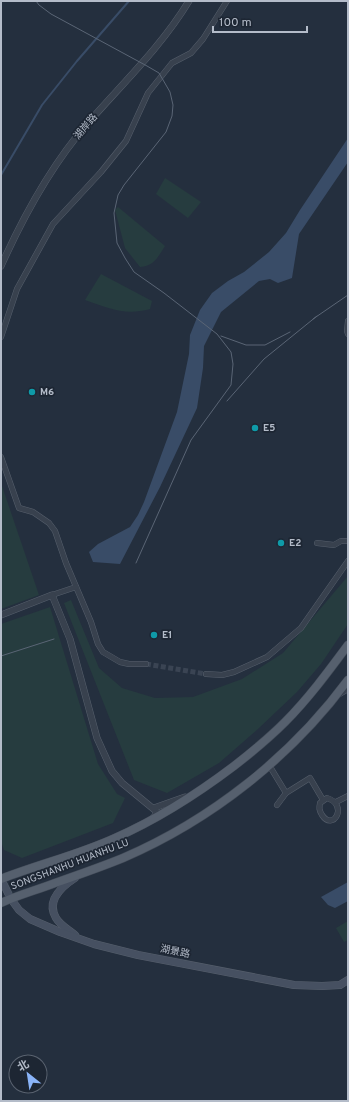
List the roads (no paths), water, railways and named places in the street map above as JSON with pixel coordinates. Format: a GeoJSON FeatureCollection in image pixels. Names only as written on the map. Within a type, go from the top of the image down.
{"type":"FeatureCollection","features":[{"type":"Feature","properties":{"kind":"main road","name":"SONGSHANHU HUANHU LU"},"geometry":{"type":"LineString","coordinates":[[1,879],[86,850],[115,838],[163,815],[205,788],[250,754],[284,723],[318,685],[348,645]]}},
{"type":"Feature","properties":{"kind":"main road","name":"SONGSHANHU HUANHU LU"},"geometry":{"type":"LineString","coordinates":[[1,903],[124,857],[173,833],[217,806],[269,765],[299,738],[348,680]]}},
{"type":"Feature","properties":{"kind":"main road"},"geometry":{"type":"LineString","coordinates":[[80,939],[61,924],[56,918],[52,907],[54,898],[61,889],[69,882],[86,872]]}},
{"type":"Feature","properties":{"kind":"main road","name":"湖景路"},"geometry":{"type":"LineString","coordinates":[[1,879],[19,910],[30,919],[80,939],[138,955],[294,985],[340,985],[348,980]]}},
{"type":"Feature","properties":{"kind":"street","name":"湖岸路"},"geometry":{"type":"LineString","coordinates":[[1,266],[19,226],[51,172],[87,124],[154,50],[189,1]]}},
{"type":"Feature","properties":{"kind":"street"},"geometry":{"type":"LineString","coordinates":[[1,337],[17,289],[53,224],[101,172],[126,141],[148,93],[172,63],[191,53],[203,39],[227,1]]}},
{"type":"Feature","properties":{"kind":"street"},"geometry":{"type":"LineString","coordinates":[[348,321],[348,334]]}},
{"type":"Feature","properties":{"kind":"street"},"geometry":{"type":"LineString","coordinates":[[1,457],[19,508],[33,512],[49,523],[55,531],[66,563],[91,622],[98,644],[103,652],[120,662],[129,664],[146,664]]}},
{"type":"Feature","properties":{"kind":"street"},"geometry":{"type":"LineString","coordinates":[[317,543],[334,545],[341,540],[348,541]]}},
{"type":"Feature","properties":{"kind":"street"},"geometry":{"type":"LineString","coordinates":[[206,674],[222,675],[234,672],[267,657],[300,628],[348,561]]}},
{"type":"Feature","properties":{"kind":"street"},"geometry":{"type":"LineString","coordinates":[[1,614],[76,587]]}},
{"type":"Feature","properties":{"kind":"street"},"geometry":{"type":"LineString","coordinates":[[52,595],[70,639],[97,738],[112,771],[122,783],[156,811],[156,815],[151,821]]}},
{"type":"Feature","properties":{"kind":"street"},"geometry":{"type":"LineString","coordinates":[[334,698],[348,689]]}},
{"type":"Feature","properties":{"kind":"street"},"geometry":{"type":"LineString","coordinates":[[269,765],[286,792]]}},
{"type":"Feature","properties":{"kind":"street"},"geometry":{"type":"LineString","coordinates":[[277,805],[286,792],[310,778],[323,800]]}},
{"type":"Feature","properties":{"kind":"street"},"geometry":{"type":"LineString","coordinates":[[151,806],[161,806],[205,788]]}},
{"type":"Feature","properties":{"kind":"street"},"geometry":{"type":"LineString","coordinates":[[336,802],[348,796]]}},
{"type":"Feature","properties":{"kind":"street"},"geometry":{"type":"LineString","coordinates":[[327,798],[336,802],[341,811],[341,815],[335,819],[327,820],[319,807],[323,800],[327,798]]}},
{"type":"Feature","properties":{"kind":"water"},"geometry":{"type":"Polygon","coordinates":[[[348,138],[348,162],[299,234],[292,278],[278,283],[270,279],[259,281],[221,312],[204,346],[203,368],[197,408],[160,487],[120,564],[93,562],[89,552],[98,544],[130,527],[144,502],[177,412],[189,354],[190,335],[200,310],[212,293],[228,281],[244,272],[269,252],[286,233],[348,138]]]}},
{"type":"Feature","properties":{"kind":"water"},"geometry":{"type":"Polygon","coordinates":[[[348,882],[348,901],[335,908],[328,905],[321,897],[348,882]]]}},
{"type":"Feature","properties":{"kind":"waterway"},"geometry":{"type":"LineString","coordinates":[[1,175],[42,105],[77,61],[129,1]]}},
{"type":"Feature","properties":{"kind":"tunnel"},"geometry":{"type":"LineString","coordinates":[[146,664],[206,674]]}},
{"type":"Feature","properties":{"kind":"tram line"},"geometry":{"type":"LineString","coordinates":[[36,1],[51,14],[159,73],[170,92],[173,105],[172,116],[166,132],[124,185],[118,195],[114,213],[117,243],[134,272],[217,334],[231,352],[233,364],[231,385],[191,440],[136,563]]}},
{"type":"Feature","properties":{"kind":"tram line"},"geometry":{"type":"LineString","coordinates":[[313,319],[348,295]]}},
{"type":"Feature","properties":{"kind":"tram line"},"geometry":{"type":"LineString","coordinates":[[227,401],[264,359],[317,316]]}},
{"type":"Feature","properties":{"kind":"tram line"},"geometry":{"type":"LineString","coordinates":[[221,336],[246,345],[265,345],[290,332]]}},
{"type":"Feature","properties":{"kind":"tram line"},"geometry":{"type":"LineString","coordinates":[[1,656],[54,639]]}},
{"type":"Feature","properties":{"kind":"place","name":"M6"},"geometry":{"type":"Point","coordinates":[32,392]}},
{"type":"Feature","properties":{"kind":"place","name":"E5"},"geometry":{"type":"Point","coordinates":[255,428]}},
{"type":"Feature","properties":{"kind":"place","name":"E2"},"geometry":{"type":"Point","coordinates":[281,543]}},
{"type":"Feature","properties":{"kind":"place","name":"E1"},"geometry":{"type":"Point","coordinates":[154,635]}}]}
